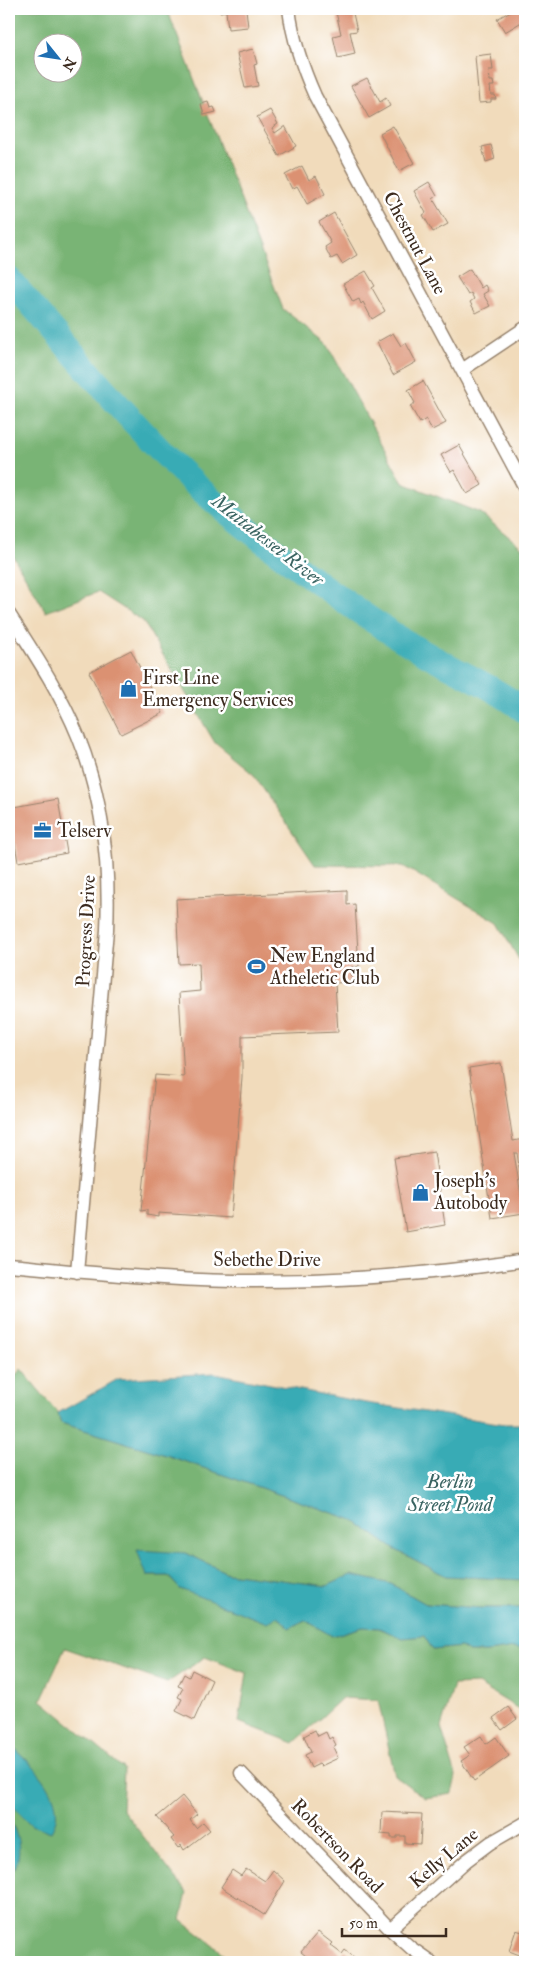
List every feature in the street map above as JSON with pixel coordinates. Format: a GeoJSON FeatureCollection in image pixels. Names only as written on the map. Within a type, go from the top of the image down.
{"type":"FeatureCollection","features":[{"type":"Feature","properties":{"kind":"street","name":"Chestnut Lane"},"geometry":{"type":"LineString","coordinates":[[289,9],[292,32],[301,63],[315,96],[525,488]]}},
{"type":"Feature","properties":{"kind":"street"},"geometry":{"type":"LineString","coordinates":[[462,370],[525,328]]}},
{"type":"Feature","properties":{"kind":"street","name":"Progress Drive"},"geometry":{"type":"LineString","coordinates":[[9,614],[43,666],[78,736],[91,775],[106,853],[109,892],[107,930],[77,1272]]}},
{"type":"Feature","properties":{"kind":"street","name":"Sebethe Drive"},"geometry":{"type":"LineString","coordinates":[[9,1265],[77,1272],[235,1281],[362,1278],[434,1272],[525,1260]]}},
{"type":"Feature","properties":{"kind":"street","name":"Robertson Road"},"geometry":{"type":"LineString","coordinates":[[241,1773],[390,1929],[410,1948],[431,1962]]}},
{"type":"Feature","properties":{"kind":"street","name":"Kelly Lane"},"geometry":{"type":"LineString","coordinates":[[390,1929],[466,1861],[490,1843],[525,1823]]}},
{"type":"Feature","properties":{"kind":"green space"},"geometry":{"type":"Polygon","coordinates":[[[9,9],[167,9],[283,309],[327,344],[403,483],[480,513],[525,550],[525,970],[498,923],[403,866],[315,865],[253,774],[215,743],[143,621],[98,592],[46,612],[9,549],[9,9]]]}},
{"type":"Feature","properties":{"kind":"green space"},"geometry":{"type":"Polygon","coordinates":[[[21,1369],[58,1413],[61,1423],[169,1456],[353,1520],[394,1549],[446,1576],[525,1580],[525,1608],[481,1608],[426,1604],[391,1584],[351,1575],[327,1586],[227,1573],[186,1553],[147,1576],[168,1576],[180,1589],[278,1616],[289,1628],[305,1620],[332,1636],[363,1627],[379,1628],[402,1638],[424,1636],[433,1650],[461,1647],[469,1652],[488,1652],[514,1648],[525,1649],[525,1713],[478,1684],[454,1685],[441,1727],[456,1776],[452,1794],[425,1798],[395,1776],[378,1700],[342,1698],[294,1743],[239,1722],[247,1673],[205,1657],[167,1683],[65,1648],[41,1700],[124,1769],[122,1809],[187,1893],[181,1920],[235,1962],[11,1962],[9,1959],[9,1870],[15,1868],[15,1830],[9,1819],[9,1802],[28,1761],[9,1743],[9,1383],[21,1369]]]}},
{"type":"Feature","properties":{"kind":"water","name":"Berlin Street Pond"},"geometry":{"type":"Polygon","coordinates":[[[215,1373],[366,1403],[505,1424],[525,1424],[525,1580],[446,1576],[394,1549],[353,1520],[169,1456],[61,1423],[58,1413],[118,1379],[215,1373]]]}},
{"type":"Feature","properties":{"kind":"water"},"geometry":{"type":"Polygon","coordinates":[[[137,1550],[186,1553],[227,1573],[327,1586],[351,1575],[391,1584],[426,1604],[481,1608],[525,1608],[525,1649],[514,1648],[488,1652],[469,1652],[461,1647],[433,1650],[424,1636],[402,1638],[379,1628],[363,1627],[332,1636],[305,1620],[289,1628],[278,1616],[267,1623],[180,1589],[168,1576],[147,1576],[137,1550]]]}},
{"type":"Feature","properties":{"kind":"water"},"geometry":{"type":"Polygon","coordinates":[[[9,1743],[37,1771],[52,1794],[56,1807],[56,1819],[51,1832],[31,1825],[9,1802],[9,1743]]]}},
{"type":"Feature","properties":{"kind":"water"},"geometry":{"type":"Polygon","coordinates":[[[9,1819],[17,1837],[19,1849],[15,1868],[9,1870],[9,1819]]]}},
{"type":"Feature","properties":{"kind":"building"},"geometry":{"type":"Polygon","coordinates":[[[220,9],[246,9],[248,27],[228,29],[226,11],[220,12],[220,9]]]}},
{"type":"Feature","properties":{"kind":"building"},"geometry":{"type":"Polygon","coordinates":[[[352,9],[357,31],[350,32],[355,54],[338,58],[333,36],[341,34],[336,12],[352,9]]]}},
{"type":"Feature","properties":{"kind":"building"},"geometry":{"type":"Polygon","coordinates":[[[514,9],[525,9],[525,20],[505,32],[497,19],[514,9]]]}},
{"type":"Feature","properties":{"kind":"building"},"geometry":{"type":"Polygon","coordinates":[[[253,49],[257,64],[254,65],[258,86],[245,88],[237,53],[253,49]]]}},
{"type":"Feature","properties":{"kind":"building"},"geometry":{"type":"Polygon","coordinates":[[[491,54],[493,70],[489,70],[490,81],[493,81],[494,86],[490,86],[491,95],[495,95],[496,99],[491,99],[491,102],[479,103],[475,56],[491,54]]]}},
{"type":"Feature","properties":{"kind":"building"},"geometry":{"type":"Polygon","coordinates":[[[367,78],[380,102],[386,98],[390,106],[369,118],[351,86],[367,78]]]}},
{"type":"Feature","properties":{"kind":"building"},"geometry":{"type":"Polygon","coordinates":[[[208,102],[210,108],[214,107],[216,112],[204,115],[201,104],[208,102]]]}},
{"type":"Feature","properties":{"kind":"building"},"geometry":{"type":"Polygon","coordinates":[[[270,110],[278,124],[272,128],[275,133],[285,126],[296,146],[279,156],[257,117],[270,110]]]}},
{"type":"Feature","properties":{"kind":"building"},"geometry":{"type":"Polygon","coordinates":[[[393,126],[414,163],[399,171],[380,133],[393,126]]]}},
{"type":"Feature","properties":{"kind":"building"},"geometry":{"type":"Polygon","coordinates":[[[491,145],[495,159],[486,162],[482,147],[491,145]]]}},
{"type":"Feature","properties":{"kind":"building"},"geometry":{"type":"Polygon","coordinates":[[[302,166],[309,180],[316,176],[325,194],[307,204],[297,186],[292,189],[285,175],[302,166]]]}},
{"type":"Feature","properties":{"kind":"building"},"geometry":{"type":"Polygon","coordinates":[[[429,182],[437,196],[433,199],[448,224],[433,232],[423,215],[426,213],[414,191],[429,182]]]}},
{"type":"Feature","properties":{"kind":"building"},"geometry":{"type":"Polygon","coordinates":[[[334,213],[357,255],[342,264],[337,256],[331,259],[325,247],[331,243],[319,222],[334,213]]]}},
{"type":"Feature","properties":{"kind":"building"},"geometry":{"type":"Polygon","coordinates":[[[470,269],[481,288],[485,285],[488,291],[483,294],[490,306],[476,313],[470,302],[474,299],[471,293],[468,295],[457,277],[470,269]]]}},
{"type":"Feature","properties":{"kind":"building"},"geometry":{"type":"Polygon","coordinates":[[[366,271],[375,286],[372,288],[385,311],[372,319],[363,302],[361,304],[359,299],[353,302],[343,284],[366,271]]]}},
{"type":"Feature","properties":{"kind":"building"},"geometry":{"type":"Polygon","coordinates":[[[393,333],[401,346],[406,343],[416,362],[393,375],[377,342],[393,333]]]}},
{"type":"Feature","properties":{"kind":"building"},"geometry":{"type":"Polygon","coordinates":[[[423,381],[446,423],[432,430],[426,419],[420,423],[410,406],[415,403],[408,390],[423,381]]]}},
{"type":"Feature","properties":{"kind":"building"},"geometry":{"type":"Polygon","coordinates":[[[459,445],[482,485],[467,494],[454,470],[451,472],[441,455],[459,445]]]}},
{"type":"Feature","properties":{"kind":"building"},"geometry":{"type":"Polygon","coordinates":[[[131,650],[163,713],[121,734],[89,672],[131,650]]]}},
{"type":"Feature","properties":{"kind":"building"},"geometry":{"type":"Polygon","coordinates":[[[58,799],[67,853],[18,862],[9,808],[58,799]]]}},
{"type":"Feature","properties":{"kind":"building"},"geometry":{"type":"Polygon","coordinates":[[[347,890],[347,905],[355,904],[359,967],[351,967],[352,982],[335,983],[338,1032],[242,1036],[242,1077],[231,1218],[158,1213],[158,1217],[147,1215],[147,1210],[141,1211],[155,1075],[184,1077],[179,993],[200,991],[199,963],[179,964],[176,899],[347,890]]]}},
{"type":"Feature","properties":{"kind":"building"},"geometry":{"type":"Polygon","coordinates":[[[501,1063],[513,1141],[524,1139],[525,1145],[525,1173],[520,1174],[517,1153],[514,1153],[524,1213],[492,1218],[469,1068],[501,1063]]]}},
{"type":"Feature","properties":{"kind":"building","name":"Joseph's Autobody"},"geometry":{"type":"Polygon","coordinates":[[[434,1152],[445,1225],[406,1232],[394,1158],[434,1152]]]}},
{"type":"Feature","properties":{"kind":"building"},"geometry":{"type":"Polygon","coordinates":[[[192,1670],[212,1680],[194,1720],[176,1711],[182,1699],[178,1697],[183,1688],[178,1686],[184,1674],[189,1677],[192,1670]]]}},
{"type":"Feature","properties":{"kind":"building"},"geometry":{"type":"Polygon","coordinates":[[[508,1707],[517,1719],[502,1730],[493,1718],[508,1707]]]}},
{"type":"Feature","properties":{"kind":"building"},"geometry":{"type":"Polygon","coordinates":[[[315,1730],[318,1736],[326,1732],[329,1739],[332,1737],[336,1745],[333,1747],[338,1758],[321,1766],[319,1764],[311,1768],[305,1755],[311,1752],[304,1736],[315,1730]]]}},
{"type":"Feature","properties":{"kind":"building"},"geometry":{"type":"Polygon","coordinates":[[[481,1736],[486,1744],[496,1737],[509,1756],[474,1781],[461,1761],[470,1755],[464,1747],[481,1736]]]}},
{"type":"Feature","properties":{"kind":"building"},"geometry":{"type":"Polygon","coordinates":[[[182,1796],[197,1814],[190,1820],[196,1828],[203,1822],[210,1830],[184,1850],[181,1845],[178,1848],[171,1839],[174,1837],[157,1817],[182,1796]]]}},
{"type":"Feature","properties":{"kind":"building"},"geometry":{"type":"Polygon","coordinates":[[[382,1812],[422,1814],[420,1844],[405,1843],[405,1836],[391,1838],[391,1835],[381,1834],[382,1812]]]}},
{"type":"Feature","properties":{"kind":"building"},"geometry":{"type":"Polygon","coordinates":[[[246,1869],[265,1881],[273,1870],[285,1881],[264,1915],[221,1887],[232,1870],[241,1876],[246,1869]]]}},
{"type":"Feature","properties":{"kind":"building"},"geometry":{"type":"Polygon","coordinates":[[[516,1930],[525,1933],[525,1957],[509,1951],[516,1930]]]}},
{"type":"Feature","properties":{"kind":"building"},"geometry":{"type":"Polygon","coordinates":[[[318,1932],[342,1954],[345,1950],[360,1962],[309,1962],[311,1960],[301,1952],[318,1932]]]}},
{"type":"Feature","properties":{"kind":"waterway","name":"Mattabesset River"},"geometry":{"type":"LineString","coordinates":[[9,279],[135,424],[192,482],[230,515],[257,537],[378,625],[425,653],[484,684],[525,711]]}},
{"type":"Feature","properties":{"kind":"place","name":"First Line Emergency Services"},"geometry":{"type":"Point","coordinates":[128,689]}},
{"type":"Feature","properties":{"kind":"place","name":"Telserv"},"geometry":{"type":"Point","coordinates":[43,831]}},
{"type":"Feature","properties":{"kind":"place","name":"New England Atheletic Club"},"geometry":{"type":"Point","coordinates":[256,967]}},
{"type":"Feature","properties":{"kind":"place","name":"Joseph's Autobody"},"geometry":{"type":"Point","coordinates":[420,1192]}}]}
